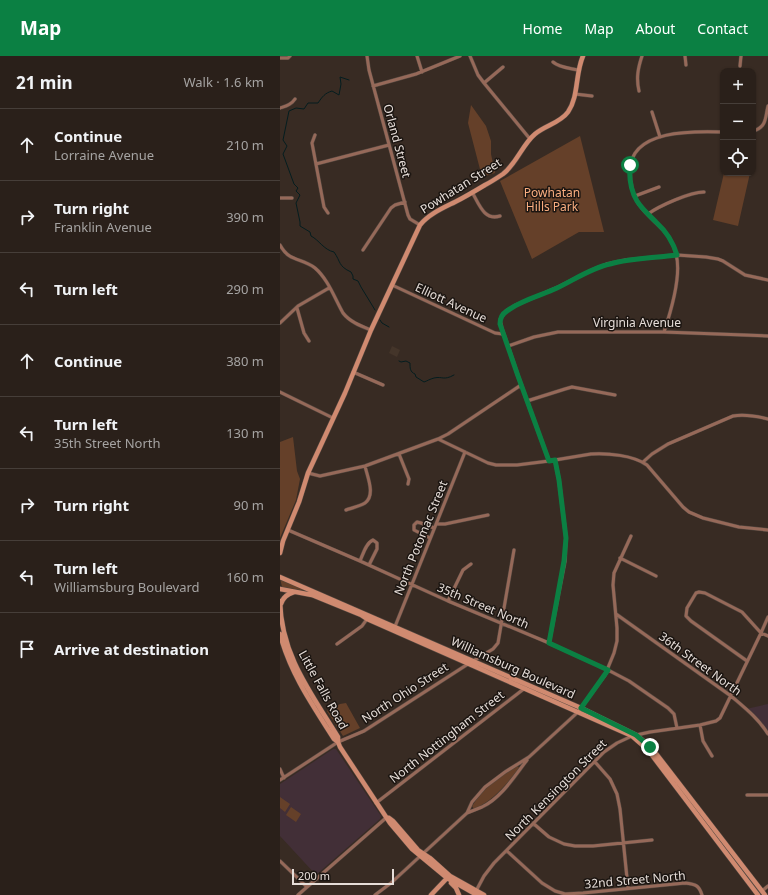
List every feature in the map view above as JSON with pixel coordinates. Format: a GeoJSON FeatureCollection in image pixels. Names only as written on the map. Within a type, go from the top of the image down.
{"type":"FeatureCollection","features":[{"type":"Feature","properties":{"kind":"street"},"geometry":{"type":"LineString","coordinates":[[280,58],[288,58],[290,56]]}},
{"type":"Feature","properties":{"kind":"street","name":"Orland Street"},"geometry":{"type":"LineString","coordinates":[[367,56],[373,86],[409,218],[420,225]]}},
{"type":"Feature","properties":{"kind":"street"},"geometry":{"type":"LineString","coordinates":[[416,56],[422,72]]}},
{"type":"Feature","properties":{"kind":"street"},"geometry":{"type":"LineString","coordinates":[[373,86],[411,76],[460,56]]}},
{"type":"Feature","properties":{"kind":"street"},"geometry":{"type":"LineString","coordinates":[[470,56],[478,75],[530,139]]}},
{"type":"Feature","properties":{"kind":"street","name":"Powhatan Street"},"geometry":{"type":"LineString","coordinates":[[280,552],[281,543],[299,502],[308,473],[345,393],[371,330],[420,225],[430,215],[503,174],[514,162],[530,139],[541,130],[564,116],[571,107],[573,101],[578,70],[583,56]]}},
{"type":"Feature","properties":{"kind":"street"},"geometry":{"type":"LineString","coordinates":[[639,91],[637,75],[642,56]]}},
{"type":"Feature","properties":{"kind":"street"},"geometry":{"type":"LineString","coordinates":[[685,56],[686,65]]}},
{"type":"Feature","properties":{"kind":"street"},"geometry":{"type":"LineString","coordinates":[[740,66],[741,56]]}},
{"type":"Feature","properties":{"kind":"street"},"geometry":{"type":"LineString","coordinates":[[553,62],[558,66],[578,70]]}},
{"type":"Feature","properties":{"kind":"street"},"geometry":{"type":"LineString","coordinates":[[484,83],[503,67]]}},
{"type":"Feature","properties":{"kind":"street"},"geometry":{"type":"LineString","coordinates":[[575,94],[592,96]]}},
{"type":"Feature","properties":{"kind":"street"},"geometry":{"type":"LineString","coordinates":[[280,108],[292,104],[295,99]]}},
{"type":"Feature","properties":{"kind":"street"},"geometry":{"type":"LineString","coordinates":[[756,129],[761,128],[764,123],[768,106]]}},
{"type":"Feature","properties":{"kind":"street"},"geometry":{"type":"LineString","coordinates":[[652,112],[660,137]]}},
{"type":"Feature","properties":{"kind":"street"},"geometry":{"type":"LineString","coordinates":[[664,332],[676,281],[678,263],[677,255],[674,245],[667,234],[642,208],[635,196],[630,175],[630,165],[633,156],[642,146],[660,137],[677,133],[720,132]]}},
{"type":"Feature","properties":{"kind":"street"},"geometry":{"type":"LineString","coordinates":[[315,135],[312,143],[324,206],[328,214]]}},
{"type":"Feature","properties":{"kind":"street"},"geometry":{"type":"LineString","coordinates":[[316,164],[389,145]]}},
{"type":"Feature","properties":{"kind":"street"},"geometry":{"type":"LineString","coordinates":[[635,196],[659,187]]}},
{"type":"Feature","properties":{"kind":"street"},"geometry":{"type":"LineString","coordinates":[[472,192],[486,214],[493,217],[500,216]]}},
{"type":"Feature","properties":{"kind":"street"},"geometry":{"type":"LineString","coordinates":[[648,214],[653,210],[694,192],[704,192]]}},
{"type":"Feature","properties":{"kind":"street"},"geometry":{"type":"LineString","coordinates":[[280,198],[292,198]]}},
{"type":"Feature","properties":{"kind":"street"},"geometry":{"type":"LineString","coordinates":[[363,250],[391,208],[405,202]]}},
{"type":"Feature","properties":{"kind":"street"},"geometry":{"type":"LineString","coordinates":[[280,245],[288,256],[315,268],[322,276],[345,316],[355,323],[371,330]]}},
{"type":"Feature","properties":{"kind":"street"},"geometry":{"type":"LineString","coordinates":[[549,461],[503,334],[500,320],[508,309],[556,288],[594,269],[621,261],[677,255],[701,256],[718,259],[745,275],[768,280]]}},
{"type":"Feature","properties":{"kind":"street","name":"Elliott Avenue"},"geometry":{"type":"LineString","coordinates":[[392,285],[495,333],[503,334]]}},
{"type":"Feature","properties":{"kind":"street"},"geometry":{"type":"LineString","coordinates":[[280,323],[306,301],[329,288]]}},
{"type":"Feature","properties":{"kind":"street"},"geometry":{"type":"LineString","coordinates":[[297,308],[304,333],[309,341]]}},
{"type":"Feature","properties":{"kind":"street","name":"Virginia Avenue"},"geometry":{"type":"LineString","coordinates":[[508,346],[534,337],[558,332],[664,332],[768,336]]}},
{"type":"Feature","properties":{"kind":"street"},"geometry":{"type":"LineString","coordinates":[[353,372],[382,385]]}},
{"type":"Feature","properties":{"kind":"street"},"geometry":{"type":"LineString","coordinates":[[308,473],[320,476],[365,466],[448,434],[521,385]]}},
{"type":"Feature","properties":{"kind":"street"},"geometry":{"type":"LineString","coordinates":[[527,401],[572,387],[615,394]]}},
{"type":"Feature","properties":{"kind":"street"},"geometry":{"type":"LineString","coordinates":[[280,393],[333,418]]}},
{"type":"Feature","properties":{"kind":"street"},"geometry":{"type":"LineString","coordinates":[[643,462],[660,448],[733,416],[744,415],[768,419]]}},
{"type":"Feature","properties":{"kind":"street"},"geometry":{"type":"LineString","coordinates":[[438,438],[488,463],[503,466],[549,461],[591,454],[632,458],[643,462],[651,469],[689,512],[703,518],[730,525],[768,530]]}},
{"type":"Feature","properties":{"kind":"street","name":"North Potomac Street"},"geometry":{"type":"LineString","coordinates":[[394,629],[465,452]]}},
{"type":"Feature","properties":{"kind":"street"},"geometry":{"type":"LineString","coordinates":[[399,454],[409,479],[408,484]]}},
{"type":"Feature","properties":{"kind":"street"},"geometry":{"type":"LineString","coordinates":[[549,643],[564,561],[566,538],[555,460]]}},
{"type":"Feature","properties":{"kind":"street"},"geometry":{"type":"LineString","coordinates":[[346,510],[364,504],[369,500],[369,482],[365,466]]}},
{"type":"Feature","properties":{"kind":"street"},"geometry":{"type":"LineString","coordinates":[[430,538],[414,530],[414,525],[417,522],[435,526],[488,516]]}},
{"type":"Feature","properties":{"kind":"street","name":"35th Street North"},"geometry":{"type":"LineString","coordinates":[[288,530],[608,670],[629,681],[668,708],[674,714],[677,728]]}},
{"type":"Feature","properties":{"kind":"street"},"geometry":{"type":"LineString","coordinates":[[375,895],[392,883],[467,813],[483,807],[495,798],[529,757],[579,710],[608,670],[617,641],[613,585],[614,572],[631,536]]}},
{"type":"Feature","properties":{"kind":"street"},"geometry":{"type":"LineString","coordinates":[[360,561],[368,544],[373,540],[377,543],[377,548],[369,565]]}},
{"type":"Feature","properties":{"kind":"street","name":"North Ohio Street"},"geometry":{"type":"LineString","coordinates":[[280,780],[338,742],[364,731],[493,649],[498,643],[514,550]]}},
{"type":"Feature","properties":{"kind":"street"},"geometry":{"type":"LineString","coordinates":[[620,558],[656,576]]}},
{"type":"Feature","properties":{"kind":"street"},"geometry":{"type":"LineString","coordinates":[[448,600],[463,570],[471,564]]}},
{"type":"Feature","properties":{"kind":"street","name":"Williamsburg Boulevard"},"geometry":{"type":"LineString","coordinates":[[280,576],[468,664],[526,687],[634,735],[650,747],[760,894]]}},
{"type":"Feature","properties":{"kind":"street","name":"Williamsburg Boulevard"},"geometry":{"type":"LineString","coordinates":[[280,589],[312,595],[368,617]]}},
{"type":"Feature","properties":{"kind":"street"},"geometry":{"type":"LineString","coordinates":[[280,607],[283,598],[295,592]]}},
{"type":"Feature","properties":{"kind":"street"},"geometry":{"type":"LineString","coordinates":[[747,661],[686,616],[687,608],[696,593],[699,592],[711,596],[742,612],[762,633],[768,636]]}},
{"type":"Feature","properties":{"kind":"street","name":"Little Falls Road"},"geometry":{"type":"LineString","coordinates":[[280,601],[283,629],[294,664],[338,737],[340,747],[376,803],[387,818],[393,821],[422,855],[430,858],[449,877],[476,894],[484,895]]}},
{"type":"Feature","properties":{"kind":"street","name":"36th Street North"},"geometry":{"type":"LineString","coordinates":[[616,614],[731,696],[762,724],[768,734]]}},
{"type":"Feature","properties":{"kind":"street"},"geometry":{"type":"LineString","coordinates":[[337,644],[362,626],[368,617]]}},
{"type":"Feature","properties":{"kind":"street","name":"North Kensington Street"},"geometry":{"type":"LineString","coordinates":[[476,894],[484,876],[494,864],[604,752],[617,743],[634,735],[716,722],[720,718],[731,696],[762,633],[768,617]]}},
{"type":"Feature","properties":{"kind":"street","name":"Williamsburg Boulevard"},"geometry":{"type":"LineString","coordinates":[[394,629],[473,661],[526,687]]}},
{"type":"Feature","properties":{"kind":"street","name":"Little Falls Road"},"geometry":{"type":"LineString","coordinates":[[280,634],[286,654],[296,677],[334,739],[338,742]]}},
{"type":"Feature","properties":{"kind":"street","name":"North Nottingham Street"},"geometry":{"type":"LineString","coordinates":[[376,803],[526,687]]}},
{"type":"Feature","properties":{"kind":"street"},"geometry":{"type":"LineString","coordinates":[[700,725],[703,741],[712,756]]}},
{"type":"Feature","properties":{"kind":"street"},"geometry":{"type":"LineString","coordinates":[[467,813],[472,802],[485,787],[529,757]]}},
{"type":"Feature","properties":{"kind":"street"},"geometry":{"type":"LineString","coordinates":[[595,762],[610,779],[617,794],[620,809],[628,888]]}},
{"type":"Feature","properties":{"kind":"street"},"geometry":{"type":"LineString","coordinates":[[280,769],[284,778]]}},
{"type":"Feature","properties":{"kind":"street"},"geometry":{"type":"LineString","coordinates":[[747,796],[768,795]]}},
{"type":"Feature","properties":{"kind":"street"},"geometry":{"type":"LineString","coordinates":[[298,895],[387,818]]}},
{"type":"Feature","properties":{"kind":"street"},"geometry":{"type":"LineString","coordinates":[[534,824],[549,837],[564,844],[575,846],[593,846],[652,840]]}},
{"type":"Feature","properties":{"kind":"street","name":"32nd Street North"},"geometry":{"type":"LineString","coordinates":[[507,851],[542,883],[554,891],[565,894],[583,894],[685,883],[695,884],[701,890],[702,895]]}},
{"type":"Feature","properties":{"kind":"street"},"geometry":{"type":"LineString","coordinates":[[280,861],[307,887]]}},
{"type":"Feature","properties":{"kind":"street"},"geometry":{"type":"LineString","coordinates":[[431,895],[449,877],[459,895]]}},
{"type":"Feature","properties":{"kind":"street"},"geometry":{"type":"LineString","coordinates":[[760,894],[768,886]]}},
{"type":"Feature","properties":{"kind":"shaded area"},"geometry":{"type":"Polygon","coordinates":[[[392,346],[400,350],[397,357],[389,353],[392,346]]]}},
{"type":"Feature","properties":{"kind":"shaded area"},"geometry":{"type":"Polygon","coordinates":[[[768,704],[768,734],[746,709],[768,704]]]}},
{"type":"Feature","properties":{"kind":"shaded area"},"geometry":{"type":"Polygon","coordinates":[[[333,749],[336,749],[381,816],[380,819],[316,875],[280,836],[280,784],[333,749]]]}},
{"type":"Feature","properties":{"kind":"green space"},"geometry":{"type":"Polygon","coordinates":[[[471,105],[486,126],[491,141],[491,154],[495,173],[482,177],[468,123],[471,105]]]}},
{"type":"Feature","properties":{"kind":"green space","name":"Powhatan Hills Park"},"geometry":{"type":"Polygon","coordinates":[[[580,136],[604,232],[579,232],[532,259],[500,181],[580,136]]]}},
{"type":"Feature","properties":{"kind":"green space"},"geometry":{"type":"Polygon","coordinates":[[[723,176],[749,176],[738,226],[713,220],[723,176]]]}},
{"type":"Feature","properties":{"kind":"green space"},"geometry":{"type":"Polygon","coordinates":[[[293,437],[297,471],[300,479],[296,500],[280,538],[280,442],[293,437]]]}},
{"type":"Feature","properties":{"kind":"green space"},"geometry":{"type":"Polygon","coordinates":[[[280,578],[322,597],[306,591],[282,587],[280,578]]]}},
{"type":"Feature","properties":{"kind":"green space"},"geometry":{"type":"Polygon","coordinates":[[[346,703],[360,728],[343,736],[327,711],[340,704],[346,703]]]}},
{"type":"Feature","properties":{"kind":"green space"},"geometry":{"type":"Polygon","coordinates":[[[518,766],[519,768],[499,792],[481,806],[474,809],[472,806],[487,788],[518,766]]]}},
{"type":"Feature","properties":{"kind":"green space"},"geometry":{"type":"Polygon","coordinates":[[[280,797],[290,804],[285,812],[280,808],[280,797]]]}},
{"type":"Feature","properties":{"kind":"green space"},"geometry":{"type":"Polygon","coordinates":[[[291,807],[301,814],[296,822],[286,815],[291,807]]]}},
{"type":"Feature","properties":{"kind":"waterway"},"geometry":{"type":"LineString","coordinates":[[349,80],[340,77],[341,84],[339,95],[332,91],[327,93],[318,103],[308,103],[304,109],[296,108],[289,111],[283,140],[287,146],[283,154],[294,184],[298,188],[296,191],[300,195],[296,203],[300,226],[310,232],[311,236],[324,247],[334,252],[342,266],[351,272],[353,279],[358,281],[375,310]]}},
{"type":"Feature","properties":{"kind":"waterway"},"geometry":{"type":"LineString","coordinates":[[380,320],[389,327]]}},
{"type":"Feature","properties":{"kind":"waterway"},"geometry":{"type":"LineString","coordinates":[[399,361],[406,361],[410,363],[411,371],[416,377],[424,382],[434,378],[448,378],[454,375]]}},
{"type":"Feature","properties":{"kind":"route"},"geometry":{"type":"LineString","coordinates":[[630,165],[631,181],[637,201],[670,238],[677,255],[621,261],[594,269],[556,288],[508,309],[501,318],[500,324],[540,439],[549,461],[555,460],[559,480],[566,538],[564,561],[549,643],[608,670],[581,708],[636,735],[650,747]]}}]}
